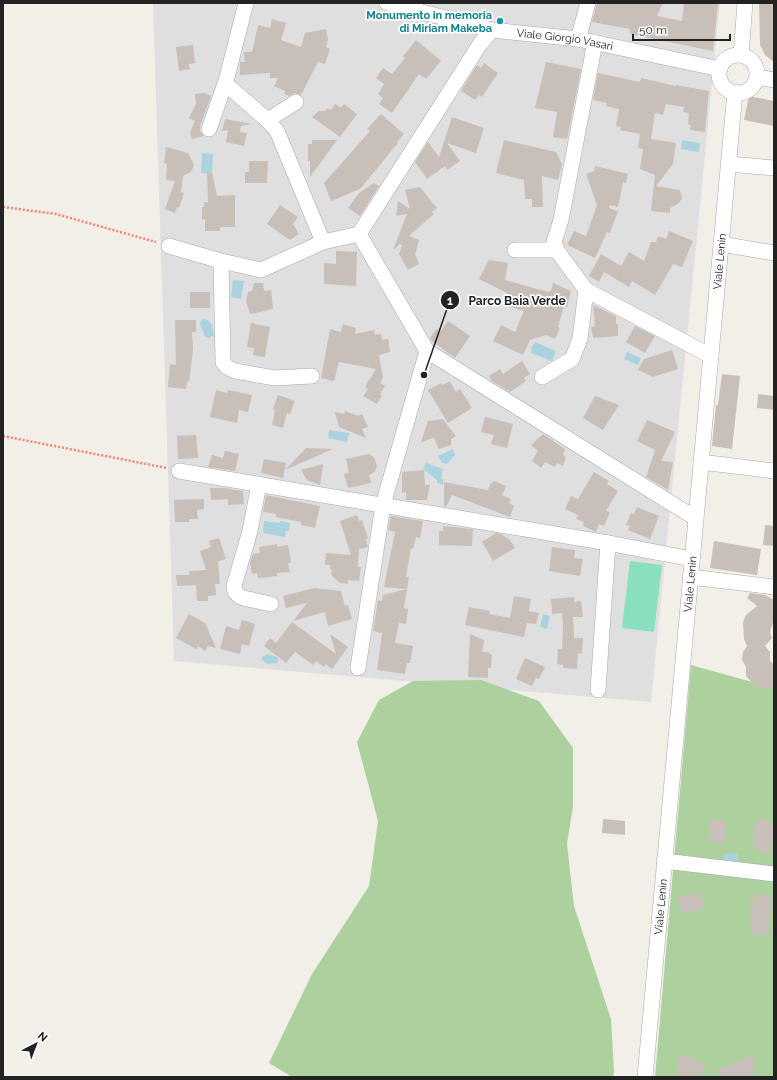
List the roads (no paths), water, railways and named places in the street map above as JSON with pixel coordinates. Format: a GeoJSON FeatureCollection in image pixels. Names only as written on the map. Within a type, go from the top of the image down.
{"type":"FeatureCollection","features":[{"type":"Feature","properties":{"kind":"street"},"geometry":{"type":"LineString","coordinates":[[209,129],[226,81],[246,3]]}},
{"type":"Feature","properties":{"kind":"street","name":"Viale Giorgio Vasari"},"geometry":{"type":"LineString","coordinates":[[387,3],[492,30],[578,39],[720,69]]}},
{"type":"Feature","properties":{"kind":"street"},"geometry":{"type":"LineString","coordinates":[[578,39],[588,3]]}},
{"type":"Feature","properties":{"kind":"street"},"geometry":{"type":"LineString","coordinates":[[741,55],[745,3]]}},
{"type":"Feature","properties":{"kind":"street"},"geometry":{"type":"LineString","coordinates":[[169,246],[221,261],[261,270],[323,242],[359,234],[480,44],[492,30]]}},
{"type":"Feature","properties":{"kind":"street"},"geometry":{"type":"LineString","coordinates":[[595,42],[561,220],[554,242],[557,250],[586,290],[711,356]]}},
{"type":"Feature","properties":{"kind":"street"},"geometry":{"type":"LineString","coordinates":[[741,55],[752,61],[757,70],[757,76],[755,83],[751,88],[745,91],[735,92],[726,88],[722,83],[719,76],[720,69],[722,63],[728,57],[741,55]]}},
{"type":"Feature","properties":{"kind":"street"},"geometry":{"type":"LineString","coordinates":[[757,76],[774,80]]}},
{"type":"Feature","properties":{"kind":"street"},"geometry":{"type":"LineString","coordinates":[[226,81],[228,86],[268,120],[277,131],[323,242]]}},
{"type":"Feature","properties":{"kind":"street","name":"Viale Lenin"},"geometry":{"type":"LineString","coordinates":[[644,1077],[735,92]]}},
{"type":"Feature","properties":{"kind":"street"},"geometry":{"type":"LineString","coordinates":[[268,120],[296,102]]}},
{"type":"Feature","properties":{"kind":"street"},"geometry":{"type":"LineString","coordinates":[[729,164],[774,168]]}},
{"type":"Feature","properties":{"kind":"street"},"geometry":{"type":"LineString","coordinates":[[359,234],[427,351],[695,518]]}},
{"type":"Feature","properties":{"kind":"street"},"geometry":{"type":"LineString","coordinates":[[722,244],[774,253]]}},
{"type":"Feature","properties":{"kind":"street"},"geometry":{"type":"LineString","coordinates":[[515,250],[557,250]]}},
{"type":"Feature","properties":{"kind":"street"},"geometry":{"type":"LineString","coordinates":[[221,261],[223,362],[227,367],[235,371],[275,378],[312,376]]}},
{"type":"Feature","properties":{"kind":"street"},"geometry":{"type":"LineString","coordinates":[[542,377],[572,359],[580,339],[586,290]]}},
{"type":"Feature","properties":{"kind":"street"},"geometry":{"type":"LineString","coordinates":[[358,668],[383,505],[427,351]]}},
{"type":"Feature","properties":{"kind":"street"},"geometry":{"type":"LineString","coordinates":[[701,462],[774,471]]}},
{"type":"Feature","properties":{"kind":"street"},"geometry":{"type":"LineString","coordinates":[[179,471],[608,543],[692,559]]}},
{"type":"Feature","properties":{"kind":"street"},"geometry":{"type":"LineString","coordinates":[[259,484],[250,531],[234,586],[235,592],[239,596],[271,604]]}},
{"type":"Feature","properties":{"kind":"street"},"geometry":{"type":"LineString","coordinates":[[598,690],[608,543]]}},
{"type":"Feature","properties":{"kind":"street"},"geometry":{"type":"LineString","coordinates":[[690,577],[774,586]]}},
{"type":"Feature","properties":{"kind":"street"},"geometry":{"type":"LineString","coordinates":[[664,861],[774,874]]}},
{"type":"Feature","properties":{"kind":"water"},"geometry":{"type":"Polygon","coordinates":[[[682,140],[700,143],[699,152],[681,149],[682,140]]]}},
{"type":"Feature","properties":{"kind":"water"},"geometry":{"type":"Polygon","coordinates":[[[202,153],[213,154],[212,174],[201,173],[202,153]]]}},
{"type":"Feature","properties":{"kind":"water"},"geometry":{"type":"Polygon","coordinates":[[[233,280],[244,281],[241,299],[231,297],[233,280]]]}},
{"type":"Feature","properties":{"kind":"water"},"geometry":{"type":"Polygon","coordinates":[[[203,319],[208,320],[212,325],[214,335],[209,338],[205,337],[201,326],[200,322],[203,319]]]}},
{"type":"Feature","properties":{"kind":"water"},"geometry":{"type":"Polygon","coordinates":[[[535,342],[556,351],[552,361],[531,353],[531,348],[535,342]]]}},
{"type":"Feature","properties":{"kind":"water"},"geometry":{"type":"Polygon","coordinates":[[[627,352],[641,358],[638,365],[624,359],[627,352]]]}},
{"type":"Feature","properties":{"kind":"water"},"geometry":{"type":"Polygon","coordinates":[[[329,430],[349,433],[347,442],[328,438],[329,430]]]}},
{"type":"Feature","properties":{"kind":"water"},"geometry":{"type":"Polygon","coordinates":[[[453,449],[455,455],[447,464],[442,463],[438,456],[453,449]]]}},
{"type":"Feature","properties":{"kind":"water"},"geometry":{"type":"Polygon","coordinates":[[[426,463],[443,469],[441,478],[444,480],[443,485],[437,483],[437,480],[423,469],[426,463]]]}},
{"type":"Feature","properties":{"kind":"water"},"geometry":{"type":"Polygon","coordinates":[[[264,521],[280,523],[280,521],[290,523],[289,531],[286,531],[285,537],[263,533],[264,521]]]}},
{"type":"Feature","properties":{"kind":"water"},"geometry":{"type":"Polygon","coordinates":[[[543,614],[550,616],[547,629],[540,627],[543,614]]]}},
{"type":"Feature","properties":{"kind":"water"},"geometry":{"type":"Polygon","coordinates":[[[268,654],[277,657],[279,661],[277,663],[268,664],[262,660],[262,657],[268,654]]]}},
{"type":"Feature","properties":{"kind":"water"},"geometry":{"type":"Polygon","coordinates":[[[724,853],[738,854],[738,862],[724,861],[724,853]]]}},
{"type":"Feature","properties":{"kind":"place","name":"Monumento in memoria di Miriam Makeba"},"geometry":{"type":"Point","coordinates":[500,21]}},
{"type":"Feature","properties":{"kind":"place","name":"Parco Baia Verde"},"geometry":{"type":"Point","coordinates":[424,375]}}]}
